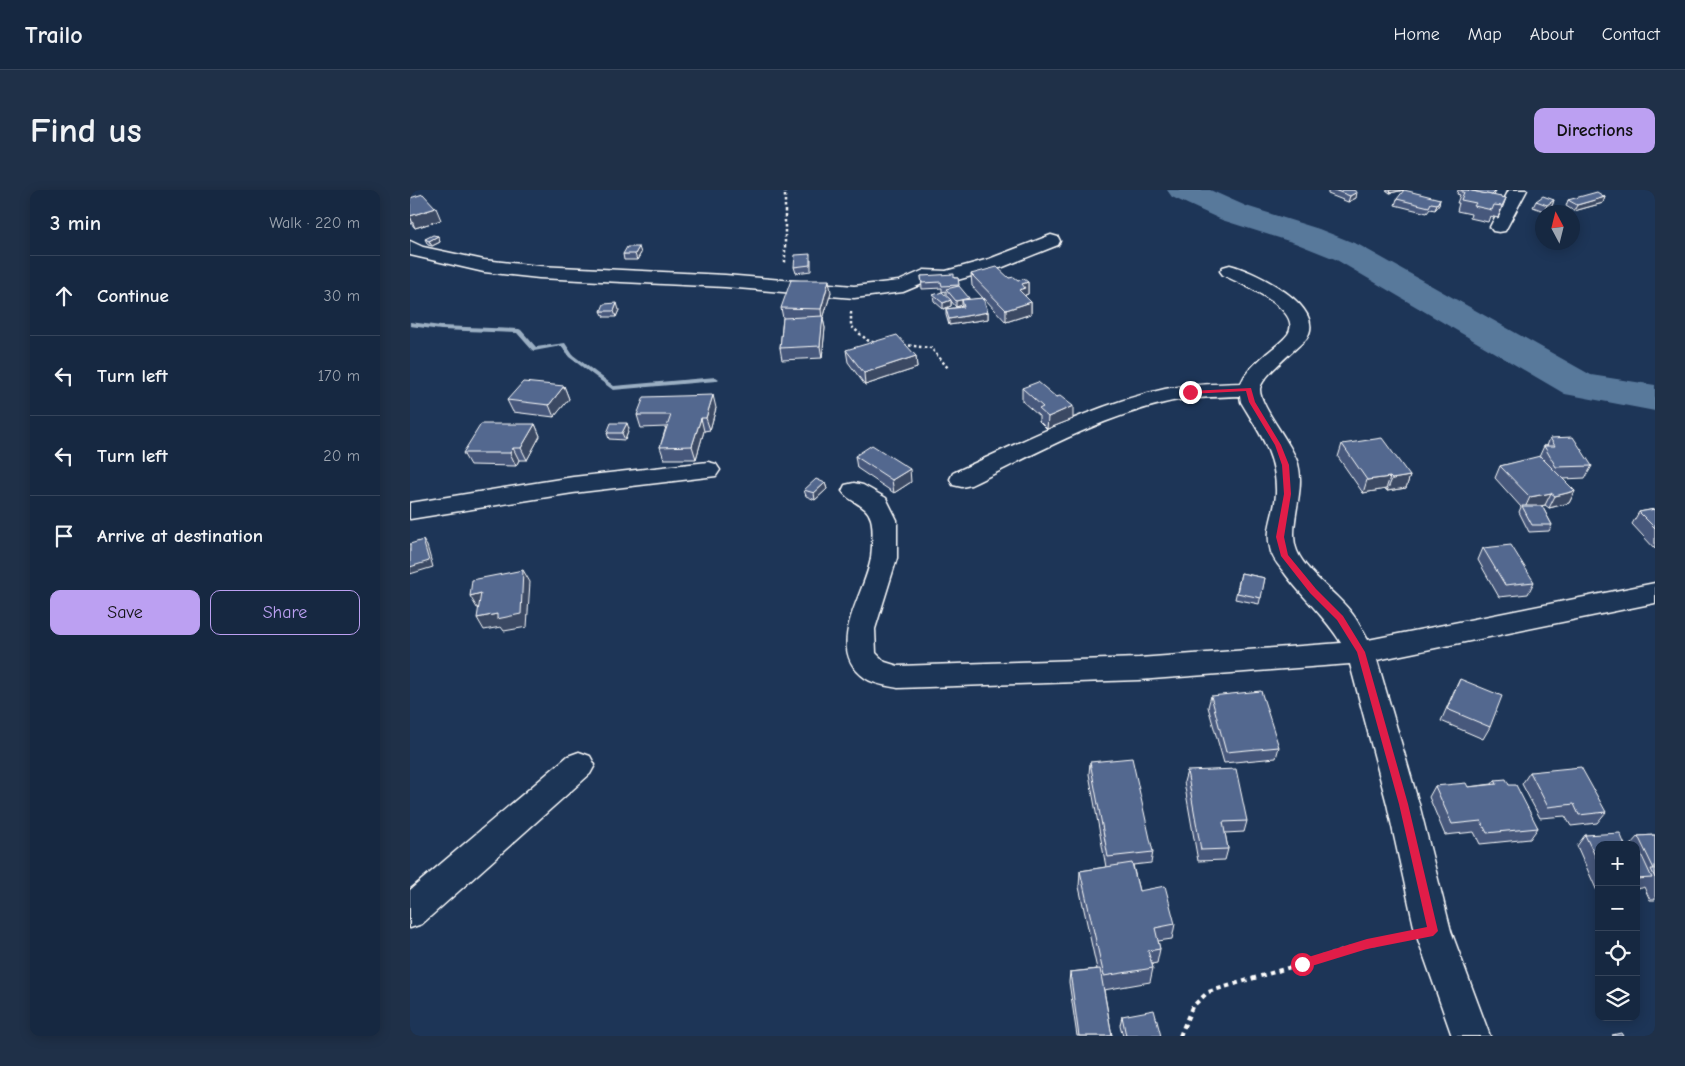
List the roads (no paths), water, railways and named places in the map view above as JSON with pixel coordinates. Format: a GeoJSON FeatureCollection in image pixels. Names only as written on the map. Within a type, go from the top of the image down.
{"type":"FeatureCollection","features":[{"type":"Feature","properties":{"kind":"street"},"geometry":{"type":"LineString","coordinates":[[1499,227],[1518,190]]}},
{"type":"Feature","properties":{"kind":"street"},"geometry":{"type":"LineString","coordinates":[[410,247],[417,251],[484,266],[539,272],[785,285],[854,292],[903,286],[924,276],[947,277],[996,263],[1051,241]]}},
{"type":"Feature","properties":{"kind":"street"},"geometry":{"type":"LineString","coordinates":[[1230,271],[1285,301],[1296,311],[1301,323],[1298,335],[1254,377],[1248,389],[1252,402],[1278,445],[1286,465],[1288,494],[1280,537],[1285,556],[1313,591],[1340,618],[1361,652],[1404,804],[1433,931],[1471,1036]]}},
{"type":"Feature","properties":{"kind":"street"},"geometry":{"type":"LineString","coordinates":[[962,479],[1077,425],[1154,398],[1190,392],[1248,389]]}},
{"type":"Feature","properties":{"kind":"street"},"geometry":{"type":"LineString","coordinates":[[410,511],[573,485],[708,470]]}},
{"type":"Feature","properties":{"kind":"street"},"geometry":{"type":"LineString","coordinates":[[854,491],[877,504],[884,520],[884,558],[861,629],[862,656],[876,671],[898,677],[1139,669],[1361,652],[1655,592]]}},
{"type":"Feature","properties":{"kind":"street"},"geometry":{"type":"LineString","coordinates":[[410,912],[578,765]]}},
{"type":"Feature","properties":{"kind":"waterway"},"geometry":{"type":"LineString","coordinates":[[1183,190],[1234,213],[1307,236],[1347,252],[1579,385],[1655,398]]}},
{"type":"Feature","properties":{"kind":"waterway"},"geometry":{"type":"LineString","coordinates":[[410,324],[441,328],[519,331],[534,349],[563,344],[571,356],[613,388],[716,379]]}}]}
